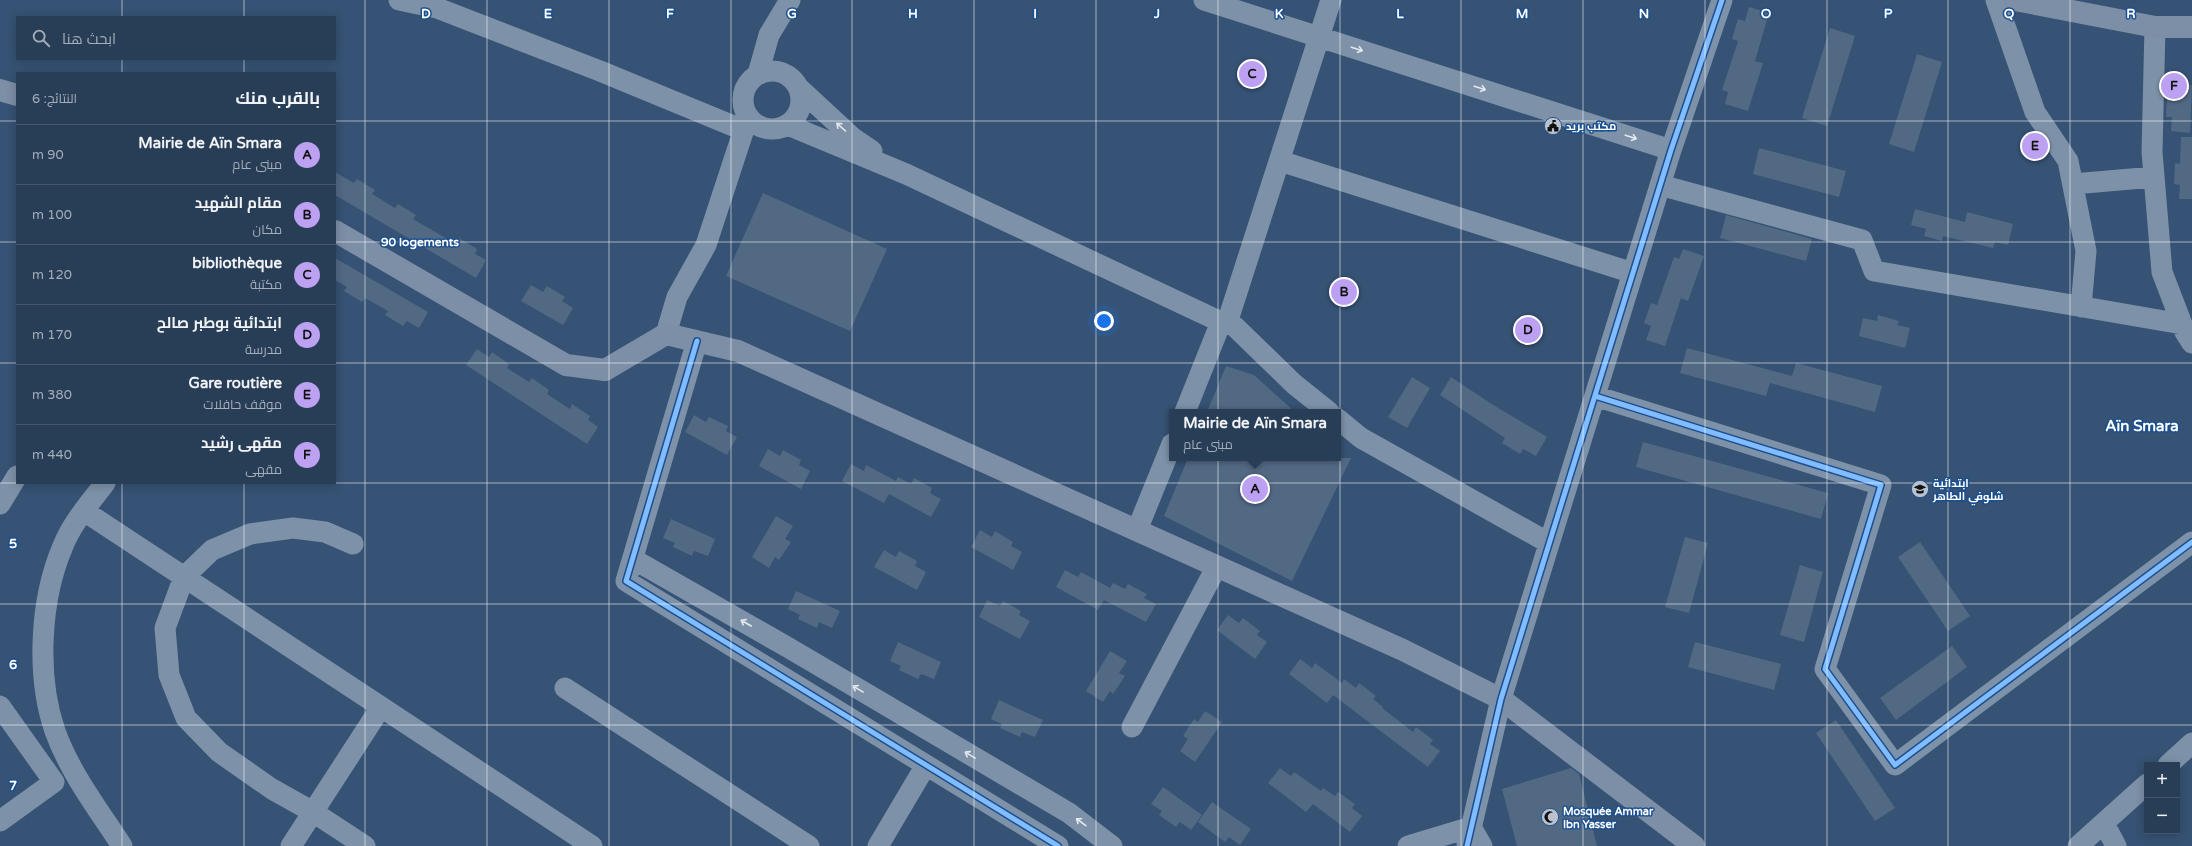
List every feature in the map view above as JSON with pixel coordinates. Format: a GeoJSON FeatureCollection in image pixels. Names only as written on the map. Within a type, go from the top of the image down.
{"type":"FeatureCollection","features":[{"type":"Feature","properties":{"kind":"main road"},"geometry":{"type":"LineString","coordinates":[[2015,0],[2155,28],[2192,27]]}},
{"type":"Feature","properties":{"kind":"main road"},"geometry":{"type":"LineString","coordinates":[[0,90],[16,95]]}},
{"type":"Feature","properties":{"kind":"main road"},"geometry":{"type":"LineString","coordinates":[[336,232],[566,365],[605,370],[666,334],[738,350],[1217,566],[1402,650],[1501,699],[1694,846]]}},
{"type":"Feature","properties":{"kind":"street"},"geometry":{"type":"LineString","coordinates":[[399,0],[437,8],[600,71],[746,123],[753,123],[767,129],[782,128],[794,119],[801,105],[800,89]]}},
{"type":"Feature","properties":{"kind":"street"},"geometry":{"type":"LineString","coordinates":[[758,74],[769,35],[790,0]]}},
{"type":"Feature","properties":{"kind":"street"},"geometry":{"type":"LineString","coordinates":[[1204,0],[1227,3],[1319,37],[1671,150]]}},
{"type":"Feature","properties":{"kind":"street"},"geometry":{"type":"LineString","coordinates":[[1186,409],[1225,321],[1280,161],[1331,0]]}},
{"type":"Feature","properties":{"kind":"street"},"geometry":{"type":"LineString","coordinates":[[1469,836],[1501,699],[1671,150],[1722,0]]}},
{"type":"Feature","properties":{"kind":"street"},"geometry":{"type":"LineString","coordinates":[[1996,0],[2035,112],[2068,161],[2086,251],[2081,307]]}},
{"type":"Feature","properties":{"kind":"street"},"geometry":{"type":"LineString","coordinates":[[2155,28],[2152,152],[2162,272],[2182,324],[2192,343]]}},
{"type":"Feature","properties":{"kind":"street"},"geometry":{"type":"LineString","coordinates":[[666,334],[677,297],[706,245],[746,123],[742,98],[745,88],[750,80],[758,74],[768,71],[778,71],[787,74],[800,89],[853,138],[906,174]]}},
{"type":"Feature","properties":{"kind":"street"},"geometry":{"type":"LineString","coordinates":[[788,125],[906,174],[1225,321],[1294,384],[1325,409]]}},
{"type":"Feature","properties":{"kind":"street"},"geometry":{"type":"LineString","coordinates":[[729,173],[767,129]]}},
{"type":"Feature","properties":{"kind":"street"},"geometry":{"type":"LineString","coordinates":[[1280,161],[1633,273]]}},
{"type":"Feature","properties":{"kind":"street"},"geometry":{"type":"LineString","coordinates":[[2072,184],[2154,177]]}},
{"type":"Feature","properties":{"kind":"street"},"geometry":{"type":"LineString","coordinates":[[1660,185],[1862,240],[1874,271],[2182,324]]}},
{"type":"Feature","properties":{"kind":"street"},"geometry":{"type":"LineString","coordinates":[[697,341],[626,581],[1058,846]]}},
{"type":"Feature","properties":{"kind":"street"},"geometry":{"type":"LineString","coordinates":[[1595,396],[1881,485],[1825,668],[1895,764],[2192,542]]}},
{"type":"Feature","properties":{"kind":"street"},"geometry":{"type":"LineString","coordinates":[[1341,421],[1361,438],[1549,543]]}},
{"type":"Feature","properties":{"kind":"street"},"geometry":{"type":"LineString","coordinates":[[1137,530],[1169,451]]}},
{"type":"Feature","properties":{"kind":"street"},"geometry":{"type":"LineString","coordinates":[[0,504],[16,478]]}},
{"type":"Feature","properties":{"kind":"street"},"geometry":{"type":"LineString","coordinates":[[104,484],[84,511],[63,546],[51,584],[43,626],[43,676],[55,730],[77,778],[122,846]]}},
{"type":"Feature","properties":{"kind":"street"},"geometry":{"type":"LineString","coordinates":[[84,511],[592,846]]}},
{"type":"Feature","properties":{"kind":"street"},"geometry":{"type":"LineString","coordinates":[[353,544],[326,532],[293,528],[250,534],[212,550],[184,577],[165,628],[169,675],[186,718],[219,752],[272,789],[313,812],[365,846]]}},
{"type":"Feature","properties":{"kind":"street"},"geometry":{"type":"LineString","coordinates":[[633,559],[789,648],[1069,813],[1112,846]]}},
{"type":"Feature","properties":{"kind":"street"},"geometry":{"type":"LineString","coordinates":[[1132,726],[1217,566]]}},
{"type":"Feature","properties":{"kind":"street"},"geometry":{"type":"LineString","coordinates":[[565,688],[809,846]]}},
{"type":"Feature","properties":{"kind":"street"},"geometry":{"type":"LineString","coordinates":[[0,706],[54,782],[0,821]]}},
{"type":"Feature","properties":{"kind":"street"},"geometry":{"type":"LineString","coordinates":[[291,846],[381,707]]}},
{"type":"Feature","properties":{"kind":"street"},"geometry":{"type":"LineString","coordinates":[[2171,762],[2192,743]]}},
{"type":"Feature","properties":{"kind":"street"},"geometry":{"type":"LineString","coordinates":[[878,846],[926,765]]}},
{"type":"Feature","properties":{"kind":"street"},"geometry":{"type":"LineString","coordinates":[[2078,846],[2144,787]]}},
{"type":"Feature","properties":{"kind":"street"},"geometry":{"type":"LineString","coordinates":[[2104,823],[2116,846]]}},
{"type":"Feature","properties":{"kind":"street"},"geometry":{"type":"LineString","coordinates":[[1408,846],[1469,836],[1482,846]]}},
{"type":"Feature","properties":{"kind":"building"},"geometry":{"type":"Polygon","coordinates":[[[1749,7],[1769,13],[1755,61],[1763,63],[1748,111],[1725,104],[1728,92],[1722,90],[1738,41],[1732,39],[1738,19],[1745,21],[1749,7]]]}},
{"type":"Feature","properties":{"kind":"building"},"geometry":{"type":"Polygon","coordinates":[[[1830,28],[1855,36],[1827,126],[1802,118],[1830,28]]]}},
{"type":"Feature","properties":{"kind":"building"},"geometry":{"type":"Polygon","coordinates":[[[1917,54],[1942,62],[1914,152],[1889,144],[1917,54]]]}},
{"type":"Feature","properties":{"kind":"building"},"geometry":{"type":"Polygon","coordinates":[[[2172,84],[2192,85],[2190,133],[2171,131],[2172,117],[2166,117],[2167,96],[2172,96],[2172,84]]]}},
{"type":"Feature","properties":{"kind":"building"},"geometry":{"type":"Polygon","coordinates":[[[2181,137],[2192,137],[2192,199],[2179,199],[2180,185],[2174,184],[2175,163],[2180,164],[2181,137]]]}},
{"type":"Feature","properties":{"kind":"building"},"geometry":{"type":"Polygon","coordinates":[[[1759,148],[1846,171],[1839,197],[1753,174],[1759,148]]]}},
{"type":"Feature","properties":{"kind":"building"},"geometry":{"type":"Polygon","coordinates":[[[336,173],[354,183],[357,179],[375,190],[372,194],[395,208],[398,204],[416,215],[413,219],[456,244],[459,238],[477,249],[475,254],[486,260],[476,278],[336,196],[336,173]]]}},
{"type":"Feature","properties":{"kind":"building"},"geometry":{"type":"Polygon","coordinates":[[[763,193],[887,249],[850,331],[726,276],[763,193]]]}},
{"type":"Feature","properties":{"kind":"building"},"geometry":{"type":"Polygon","coordinates":[[[1915,209],[1965,222],[1967,212],[2013,224],[2008,245],[1995,242],[1993,248],[1943,236],[1942,241],[1924,236],[1926,229],[1911,225],[1915,209]]]}},
{"type":"Feature","properties":{"kind":"building"},"geometry":{"type":"Polygon","coordinates":[[[1726,215],[1812,239],[1806,261],[1720,238],[1726,215]]]}},
{"type":"Feature","properties":{"kind":"building"},"geometry":{"type":"Polygon","coordinates":[[[1683,249],[1704,256],[1688,301],[1681,298],[1665,346],[1646,340],[1651,326],[1644,323],[1651,303],[1657,305],[1674,257],[1679,259],[1683,249]]]}},
{"type":"Feature","properties":{"kind":"building"},"geometry":{"type":"Polygon","coordinates":[[[336,259],[428,312],[419,328],[407,321],[403,326],[385,315],[388,311],[365,298],[362,302],[344,291],[347,287],[336,281],[336,259]]]}},
{"type":"Feature","properties":{"kind":"building"},"geometry":{"type":"Polygon","coordinates":[[[531,285],[543,292],[547,286],[565,297],[562,301],[573,308],[563,325],[521,301],[531,285]]]}},
{"type":"Feature","properties":{"kind":"building"},"geometry":{"type":"Polygon","coordinates":[[[1878,315],[1899,321],[1897,325],[1910,328],[1905,348],[1859,336],[1863,318],[1877,321],[1878,315]]]}},
{"type":"Feature","properties":{"kind":"building"},"geometry":{"type":"Polygon","coordinates":[[[1687,348],[1792,376],[1796,363],[1882,386],[1875,412],[1770,383],[1766,396],[1680,373],[1687,348]]]}},
{"type":"Feature","properties":{"kind":"building"},"geometry":{"type":"Polygon","coordinates":[[[477,349],[489,357],[492,352],[509,364],[507,368],[529,382],[532,378],[549,390],[547,394],[570,409],[572,404],[590,416],[588,420],[598,427],[587,444],[466,365],[477,349]]]}},
{"type":"Feature","properties":{"kind":"building"},"geometry":{"type":"Polygon","coordinates":[[[1226,366],[1254,375],[1292,409],[1208,409],[1226,366]]]}},
{"type":"Feature","properties":{"kind":"building"},"geometry":{"type":"Polygon","coordinates":[[[1412,377],[1430,388],[1407,428],[1388,417],[1412,377]]]}},
{"type":"Feature","properties":{"kind":"building"},"geometry":{"type":"Polygon","coordinates":[[[1451,377],[1490,403],[1547,437],[1536,456],[1523,449],[1520,454],[1502,443],[1505,438],[1440,395],[1451,377]]]}},
{"type":"Feature","properties":{"kind":"building"},"geometry":{"type":"Polygon","coordinates":[[[694,415],[706,422],[709,417],[728,426],[726,431],[737,437],[727,455],[685,432],[694,415]]]}},
{"type":"Feature","properties":{"kind":"building"},"geometry":{"type":"Polygon","coordinates":[[[1643,442],[1828,493],[1821,519],[1636,467],[1643,442]]]}},
{"type":"Feature","properties":{"kind":"building"},"geometry":{"type":"Polygon","coordinates":[[[768,449],[780,456],[783,450],[801,460],[799,465],[810,471],[801,489],[759,466],[768,449]]]}},
{"type":"Feature","properties":{"kind":"building"},"geometry":{"type":"Polygon","coordinates":[[[1341,458],[1351,458],[1292,581],[1164,516],[1187,461],[1341,461],[1341,458]]]}},
{"type":"Feature","properties":{"kind":"building"},"geometry":{"type":"Polygon","coordinates":[[[851,464],[864,471],[866,465],[896,481],[898,477],[911,484],[914,478],[932,488],[930,493],[941,499],[931,517],[889,494],[884,503],[842,481],[851,464]]]}},
{"type":"Feature","properties":{"kind":"building"},"geometry":{"type":"Polygon","coordinates":[[[776,516],[793,526],[785,539],[791,542],[779,560],[775,557],[769,568],[752,557],[776,516]]]}},
{"type":"Feature","properties":{"kind":"building"},"geometry":{"type":"Polygon","coordinates":[[[671,519],[715,539],[708,556],[694,551],[692,556],[673,547],[675,543],[663,538],[671,519]]]}},
{"type":"Feature","properties":{"kind":"building"},"geometry":{"type":"Polygon","coordinates":[[[980,530],[992,537],[995,531],[1013,542],[1011,546],[1022,552],[1013,570],[971,547],[980,530]]]}},
{"type":"Feature","properties":{"kind":"building"},"geometry":{"type":"Polygon","coordinates":[[[1685,537],[1708,543],[1689,613],[1665,607],[1685,537]]]}},
{"type":"Feature","properties":{"kind":"building"},"geometry":{"type":"Polygon","coordinates":[[[1920,542],[1970,616],[1948,631],[1898,557],[1920,542]]]}},
{"type":"Feature","properties":{"kind":"building"},"geometry":{"type":"Polygon","coordinates":[[[884,550],[896,557],[899,551],[917,561],[915,566],[926,572],[917,590],[874,567],[884,550]]]}},
{"type":"Feature","properties":{"kind":"building"},"geometry":{"type":"Polygon","coordinates":[[[1800,565],[1823,572],[1804,642],[1780,635],[1800,565]]]}},
{"type":"Feature","properties":{"kind":"building"},"geometry":{"type":"Polygon","coordinates":[[[1065,570],[1078,577],[1081,572],[1110,588],[1113,583],[1125,589],[1128,584],[1147,594],[1144,598],[1156,604],[1146,622],[1104,600],[1098,610],[1056,587],[1065,570]]]}},
{"type":"Feature","properties":{"kind":"building"},"geometry":{"type":"Polygon","coordinates":[[[796,591],[840,611],[832,628],[819,622],[817,628],[798,619],[800,615],[788,609],[796,591]]]}},
{"type":"Feature","properties":{"kind":"building"},"geometry":{"type":"Polygon","coordinates":[[[987,600],[1000,606],[1003,601],[1021,611],[1019,615],[1030,621],[1020,639],[979,617],[987,600]]]}},
{"type":"Feature","properties":{"kind":"building"},"geometry":{"type":"Polygon","coordinates":[[[1228,615],[1239,623],[1243,618],[1260,631],[1257,635],[1267,642],[1255,659],[1217,630],[1228,615]]]}},
{"type":"Feature","properties":{"kind":"building"},"geometry":{"type":"Polygon","coordinates":[[[898,642],[941,662],[934,679],[921,674],[918,679],[899,670],[901,666],[890,661],[898,642]]]}},
{"type":"Feature","properties":{"kind":"building"},"geometry":{"type":"Polygon","coordinates":[[[1695,642],[1781,664],[1774,690],[1688,667],[1695,642]]]}},
{"type":"Feature","properties":{"kind":"building"},"geometry":{"type":"Polygon","coordinates":[[[1952,646],[1967,667],[1896,720],[1880,698],[1952,646]]]}},
{"type":"Feature","properties":{"kind":"building"},"geometry":{"type":"Polygon","coordinates":[[[1110,651],[1127,661],[1119,673],[1125,676],[1113,694],[1110,691],[1103,702],[1086,691],[1110,651]]]}},
{"type":"Feature","properties":{"kind":"building"},"geometry":{"type":"Polygon","coordinates":[[[1300,659],[1312,668],[1315,663],[1342,683],[1344,679],[1356,688],[1359,683],[1376,696],[1373,699],[1383,707],[1382,708],[1413,732],[1416,727],[1433,740],[1430,744],[1440,751],[1428,767],[1333,695],[1327,703],[1289,674],[1300,659]]]}},
{"type":"Feature","properties":{"kind":"building"},"geometry":{"type":"Polygon","coordinates":[[[999,700],[1043,720],[1035,737],[1022,732],[1020,737],[1000,728],[1002,724],[991,719],[999,700]]]}},
{"type":"Feature","properties":{"kind":"building"},"geometry":{"type":"Polygon","coordinates":[[[1205,711],[1222,722],[1195,762],[1180,751],[1188,739],[1183,736],[1194,719],[1198,722],[1205,711]]]}},
{"type":"Feature","properties":{"kind":"building"},"geometry":{"type":"Polygon","coordinates":[[[1836,720],[1895,808],[1875,821],[1816,733],[1836,720]]]}},
{"type":"Feature","properties":{"kind":"building"},"geometry":{"type":"Polygon","coordinates":[[[1280,768],[1291,776],[1294,772],[1321,791],[1323,788],[1335,796],[1338,792],[1355,804],[1352,808],[1362,816],[1350,832],[1313,804],[1306,812],[1268,783],[1280,768]]]}},
{"type":"Feature","properties":{"kind":"building","name":"Mosquée Ammar Ibn Yasser"},"geometry":{"type":"Polygon","coordinates":[[[1571,768],[1579,774],[1597,846],[1517,846],[1502,789],[1571,768]]]}},
{"type":"Feature","properties":{"kind":"building"},"geometry":{"type":"Polygon","coordinates":[[[1163,787],[1202,815],[1191,830],[1180,822],[1176,827],[1159,815],[1162,811],[1151,804],[1163,787]]]}},
{"type":"Feature","properties":{"kind":"building"},"geometry":{"type":"Polygon","coordinates":[[[1212,802],[1251,829],[1240,845],[1229,837],[1225,842],[1198,822],[1212,802]]]}},
{"type":"Feature","properties":{"kind":"cycle path"},"geometry":{"type":"LineString","coordinates":[[1467,846],[1501,699],[1671,150],[1722,0]]}},
{"type":"Feature","properties":{"kind":"cycle path"},"geometry":{"type":"LineString","coordinates":[[697,341],[626,581],[1058,846]]}},
{"type":"Feature","properties":{"kind":"cycle path"},"geometry":{"type":"LineString","coordinates":[[1595,396],[1881,485],[1825,669],[1895,765],[2192,542]]}},
{"type":"Feature","properties":{"kind":"place","name":"bibliothèque"},"geometry":{"type":"Point","coordinates":[1252,74]}},
{"type":"Feature","properties":{"kind":"place","name":"مقهى رشيد"},"geometry":{"type":"Point","coordinates":[2174,86]}},
{"type":"Feature","properties":{"kind":"place","name":"مكتب بريد"},"geometry":{"type":"Point","coordinates":[1553,126]}},
{"type":"Feature","properties":{"kind":"place","name":"Gare routière"},"geometry":{"type":"Point","coordinates":[2035,146]}},
{"type":"Feature","properties":{"kind":"place","name":"مقام الشهيد"},"geometry":{"type":"Point","coordinates":[1344,292]}},
{"type":"Feature","properties":{"kind":"place","name":"ابتدائية بوطبر صالح"},"geometry":{"type":"Point","coordinates":[1528,330]}},
{"type":"Feature","properties":{"kind":"place","name":"Mairie de Aïn Smara"},"geometry":{"type":"Point","coordinates":[1255,489]}},
{"type":"Feature","properties":{"kind":"place","name":"ابتدائية شلوفي الطاهر"},"geometry":{"type":"Point","coordinates":[1920,489]}},
{"type":"Feature","properties":{"kind":"place","name":"Mosquée Ammar Ibn Yasser"},"geometry":{"type":"Point","coordinates":[1550,817]}},
{"type":"Feature","properties":{"kind":"district","name":"90 logements"},"geometry":{"type":"Point","coordinates":[420,242]}},
{"type":"Feature","properties":{"kind":"district","name":"Aïn Smara"},"geometry":{"type":"Point","coordinates":[2142,426]}}]}
